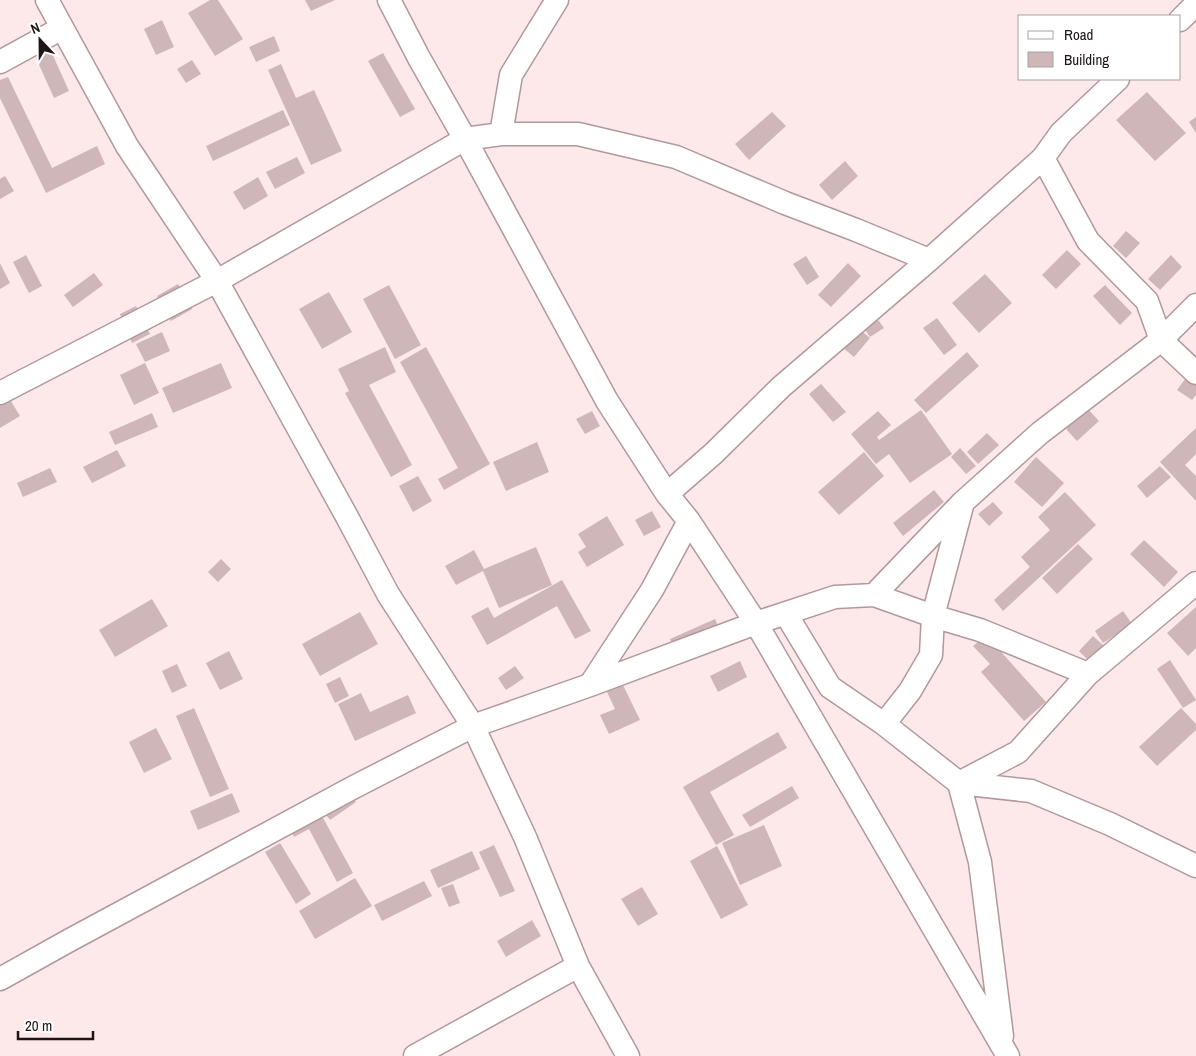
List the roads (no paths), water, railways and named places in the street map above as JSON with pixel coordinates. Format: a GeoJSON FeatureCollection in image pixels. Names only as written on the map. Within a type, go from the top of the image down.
{"type":"FeatureCollection","features":[{"type":"Feature","properties":{"kind":"street"},"geometry":{"type":"LineString","coordinates":[[47,0],[127,146],[217,281],[388,594],[473,726],[525,837],[578,966],[628,1056]]}},
{"type":"Feature","properties":{"kind":"street"},"geometry":{"type":"LineString","coordinates":[[389,0],[418,58],[465,139],[607,401],[667,494],[689,521],[756,623],[1006,1051]]}},
{"type":"Feature","properties":{"kind":"street"},"geometry":{"type":"LineString","coordinates":[[501,134],[511,76],[556,0]]}},
{"type":"Feature","properties":{"kind":"street"},"geometry":{"type":"LineString","coordinates":[[1181,19],[1196,4]]}},
{"type":"Feature","properties":{"kind":"street"},"geometry":{"type":"LineString","coordinates":[[0,62],[62,28]]}},
{"type":"Feature","properties":{"kind":"street"},"geometry":{"type":"LineString","coordinates":[[667,494],[714,453],[781,387],[929,260],[1043,158],[1061,133],[1117,80]]}},
{"type":"Feature","properties":{"kind":"street"},"geometry":{"type":"LineString","coordinates":[[0,393],[217,281],[465,139],[501,134],[578,134],[676,157],[784,203],[929,260]]}},
{"type":"Feature","properties":{"kind":"street"},"geometry":{"type":"LineString","coordinates":[[1043,158],[1088,241],[1147,301],[1161,340],[1196,374]]}},
{"type":"Feature","properties":{"kind":"street"},"geometry":{"type":"LineString","coordinates":[[874,595],[962,503],[1040,433],[1161,340],[1196,305]]}},
{"type":"Feature","properties":{"kind":"street"},"geometry":{"type":"LineString","coordinates":[[884,724],[910,691],[931,655],[933,616],[962,503]]}},
{"type":"Feature","properties":{"kind":"street"},"geometry":{"type":"LineString","coordinates":[[590,686],[652,590],[689,521]]}},
{"type":"Feature","properties":{"kind":"street"},"geometry":{"type":"LineString","coordinates":[[959,783],[1018,752],[1088,674],[1196,583]]}},
{"type":"Feature","properties":{"kind":"street"},"geometry":{"type":"LineString","coordinates":[[0,980],[70,940],[354,787],[473,726],[590,686],[756,623],[835,597],[874,595],[989,633],[1088,674]]}},
{"type":"Feature","properties":{"kind":"street"},"geometry":{"type":"LineString","coordinates":[[786,614],[830,686],[884,724],[959,783],[1031,791],[1110,824],[1196,866]]}},
{"type":"Feature","properties":{"kind":"street"},"geometry":{"type":"LineString","coordinates":[[959,783],[980,862],[1006,1051]]}},
{"type":"Feature","properties":{"kind":"street"},"geometry":{"type":"LineString","coordinates":[[415,1056],[578,966]]}}]}
